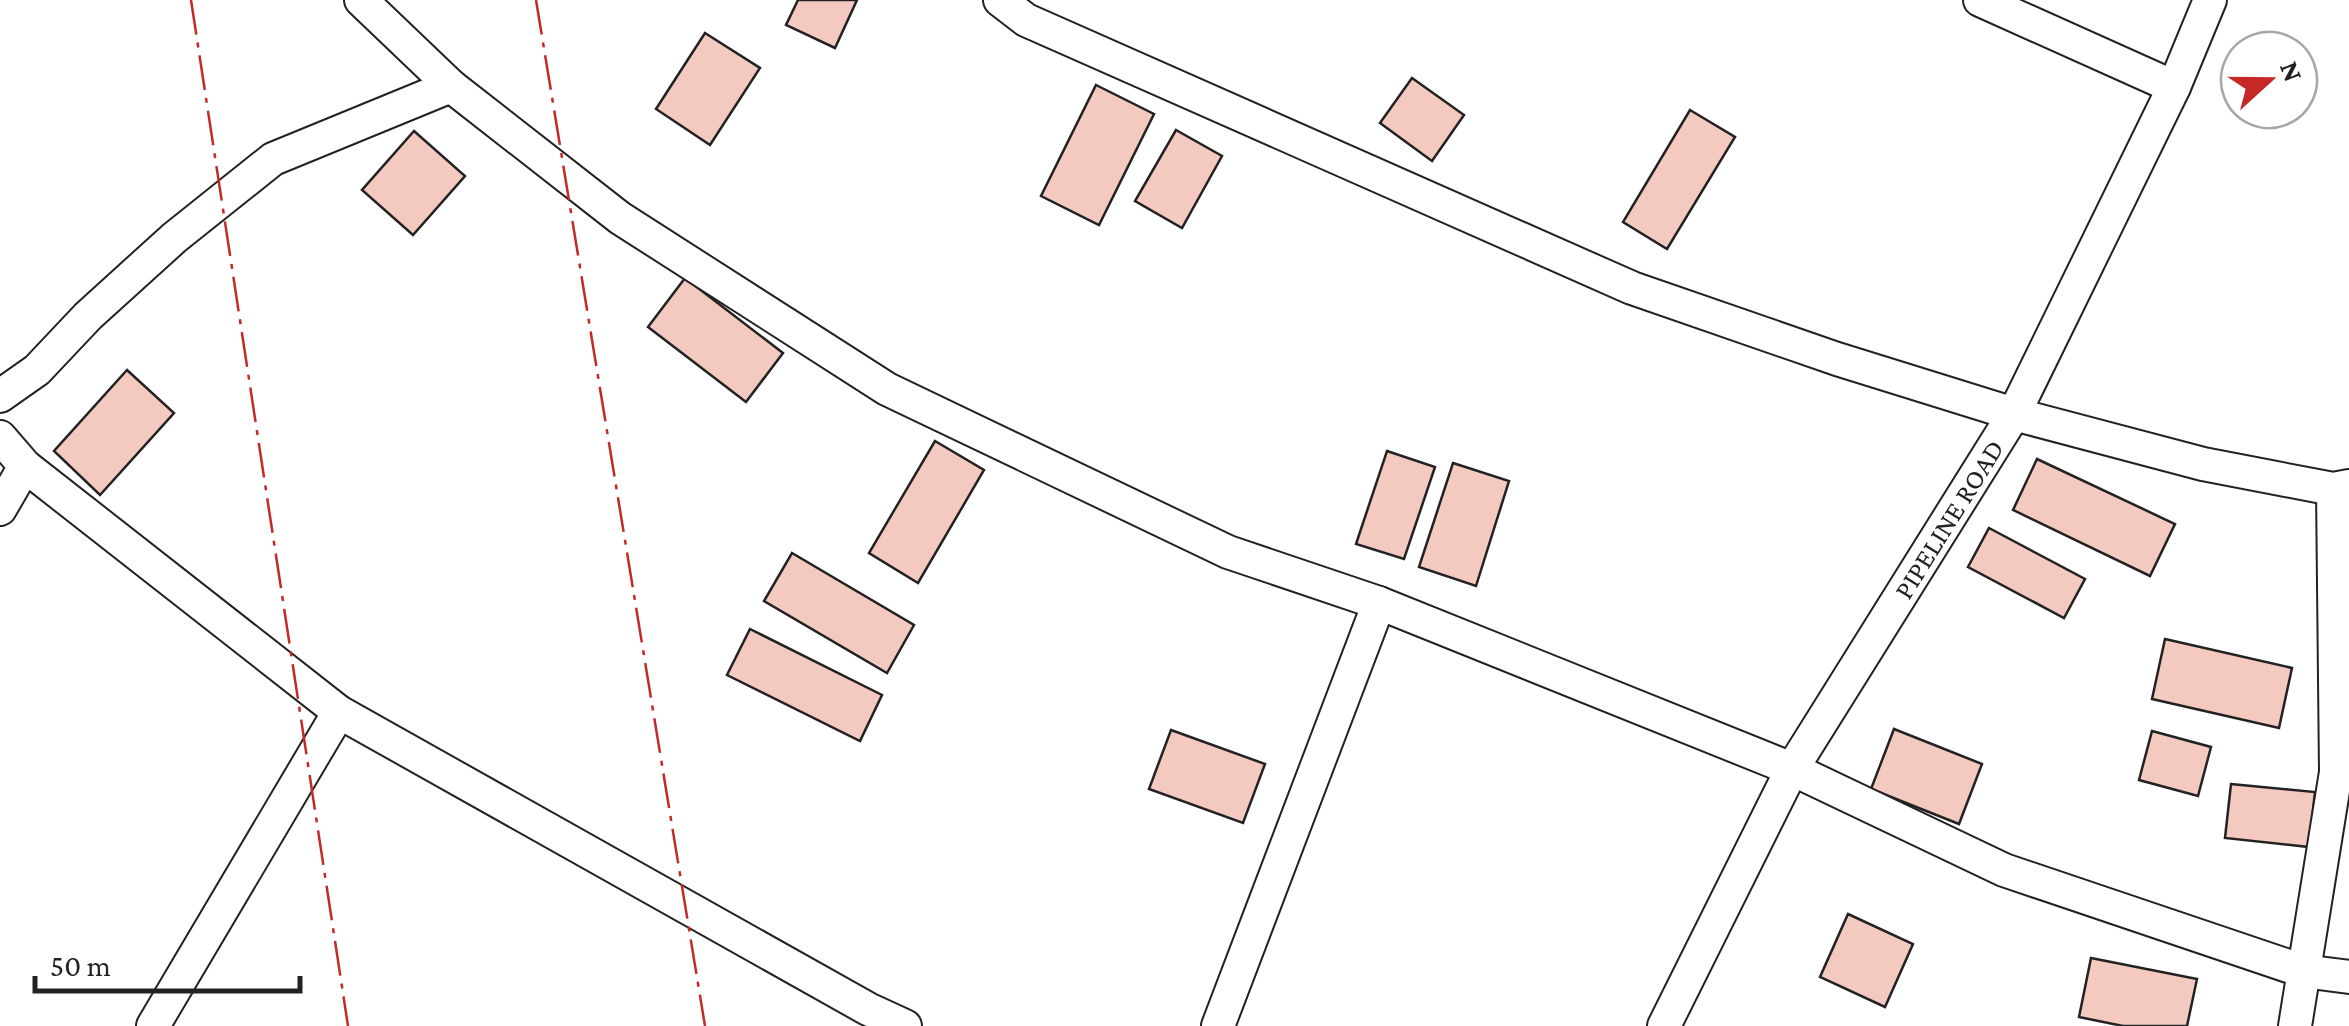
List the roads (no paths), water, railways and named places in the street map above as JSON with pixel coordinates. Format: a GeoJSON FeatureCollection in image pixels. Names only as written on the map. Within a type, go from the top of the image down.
{"type":"FeatureCollection","features":[{"type":"Feature","properties":{"kind":"street"},"geometry":{"type":"LineString","coordinates":[[360,0],[451,86],[620,218],[887,388],[1228,552],[1378,603],[1792,769],[2004,870],[2303,970],[2349,977]]}},
{"type":"Feature","properties":{"kind":"street"},"geometry":{"type":"LineString","coordinates":[[1000,0],[1026,20],[1632,288],[1837,359],[2014,414],[2203,464],[2341,488],[2336,772],[2295,1026]]}},
{"type":"Feature","properties":{"kind":"street"},"geometry":{"type":"LineString","coordinates":[[1980,0],[2174,87]]}},
{"type":"Feature","properties":{"kind":"street","name":"PIPELINE ROAD"},"geometry":{"type":"LineString","coordinates":[[1664,1026],[1792,769],[2014,414],[2174,87],[2210,0]]}},
{"type":"Feature","properties":{"kind":"street"},"geometry":{"type":"LineString","coordinates":[[0,396],[37,370],[145,264],[272,159],[451,86]]}},
{"type":"Feature","properties":{"kind":"street"},"geometry":{"type":"LineString","coordinates":[[0,436],[24,466],[339,712],[600,861],[905,1026]]}},
{"type":"Feature","properties":{"kind":"street"},"geometry":{"type":"LineString","coordinates":[[0,509],[24,466]]}},
{"type":"Feature","properties":{"kind":"street"},"geometry":{"type":"LineString","coordinates":[[1218,1026],[1378,603]]}},
{"type":"Feature","properties":{"kind":"street"},"geometry":{"type":"LineString","coordinates":[[153,1026],[339,712]]}}]}
